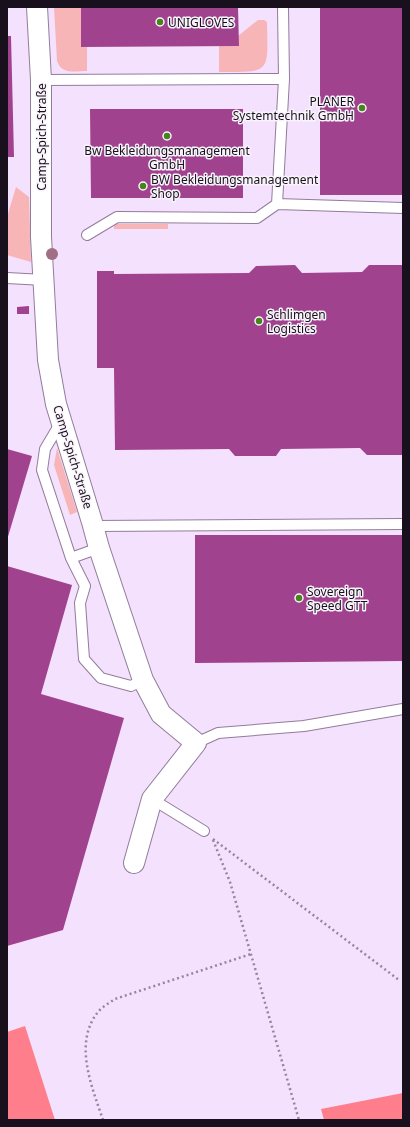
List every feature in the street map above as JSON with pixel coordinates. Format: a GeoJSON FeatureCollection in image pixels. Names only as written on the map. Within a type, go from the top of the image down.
{"type":"FeatureCollection","features":[{"type":"Feature","properties":{"kind":"street","name":"Camp-Spich-Straße"},"geometry":{"type":"LineString","coordinates":[[37,7],[41,80],[41,208],[48,360],[61,421],[93,526],[98,548],[143,680],[162,714],[196,743]]}},
{"type":"Feature","properties":{"kind":"street"},"geometry":{"type":"LineString","coordinates":[[134,863],[152,799],[196,743]]}},
{"type":"Feature","properties":{"kind":"lane"},"geometry":{"type":"LineString","coordinates":[[277,204],[284,79],[283,7]]}},
{"type":"Feature","properties":{"kind":"lane"},"geometry":{"type":"LineString","coordinates":[[41,80],[284,79]]}},
{"type":"Feature","properties":{"kind":"lane"},"geometry":{"type":"LineString","coordinates":[[88,235],[117,217],[258,218],[277,204],[403,208]]}},
{"type":"Feature","properties":{"kind":"lane"},"geometry":{"type":"LineString","coordinates":[[7,278],[44,280]]}},
{"type":"Feature","properties":{"kind":"lane"},"geometry":{"type":"LineString","coordinates":[[61,421],[46,449],[42,470],[71,558],[85,586],[80,603],[84,659],[101,678],[131,686],[143,680]]}},
{"type":"Feature","properties":{"kind":"lane"},"geometry":{"type":"LineString","coordinates":[[93,526],[403,524]]}},
{"type":"Feature","properties":{"kind":"lane"},"geometry":{"type":"LineString","coordinates":[[71,558],[98,548]]}},
{"type":"Feature","properties":{"kind":"lane"},"geometry":{"type":"LineString","coordinates":[[196,743],[218,733],[304,726],[403,709]]}},
{"type":"Feature","properties":{"kind":"lane"},"geometry":{"type":"LineString","coordinates":[[152,799],[208,835]]}},
{"type":"Feature","properties":{"kind":"path"},"geometry":{"type":"LineString","coordinates":[[208,835],[230,882],[299,1120]]}},
{"type":"Feature","properties":{"kind":"path"},"geometry":{"type":"LineString","coordinates":[[208,835],[399,980]]}},
{"type":"Feature","properties":{"kind":"path"},"geometry":{"type":"LineString","coordinates":[[102,1120],[89,1075],[86,1054],[87,1037],[90,1025],[98,1012],[115,999],[251,954]]}},
{"type":"Feature","properties":{"kind":"shaded area"},"geometry":{"type":"Polygon","coordinates":[[[54,7],[81,7],[81,47],[87,47],[87,71],[73,72],[65,70],[59,65],[57,61],[54,7]]]}},
{"type":"Feature","properties":{"kind":"shaded area"},"geometry":{"type":"Polygon","coordinates":[[[258,20],[264,20],[267,22],[267,52],[266,61],[263,66],[257,70],[249,72],[219,72],[219,46],[238,36],[258,20]]]}},
{"type":"Feature","properties":{"kind":"shaded area"},"geometry":{"type":"Polygon","coordinates":[[[16,187],[29,197],[31,262],[7,255],[7,217],[16,187]]]}},
{"type":"Feature","properties":{"kind":"shaded area"},"geometry":{"type":"Polygon","coordinates":[[[114,224],[168,224],[168,229],[114,229],[114,224]]]}},
{"type":"Feature","properties":{"kind":"shaded area"},"geometry":{"type":"Polygon","coordinates":[[[57,448],[77,512],[70,515],[54,465],[57,448]]]}},
{"type":"Feature","properties":{"kind":"shaded area"},"geometry":{"type":"Polygon","coordinates":[[[25,1026],[55,1120],[7,1120],[7,1032],[25,1026]]]}},
{"type":"Feature","properties":{"kind":"shaded area"},"geometry":{"type":"Polygon","coordinates":[[[403,1093],[403,1120],[324,1120],[321,1109],[403,1093]]]}},
{"type":"Feature","properties":{"kind":"building","name":"UNIGLOVES"},"geometry":{"type":"Polygon","coordinates":[[[81,7],[238,7],[239,46],[81,47],[81,7]]]}},
{"type":"Feature","properties":{"kind":"building","name":"PLANER Systemtechnik GmbH"},"geometry":{"type":"Polygon","coordinates":[[[320,7],[403,7],[403,195],[320,195],[320,7]]]}},
{"type":"Feature","properties":{"kind":"building"},"geometry":{"type":"Polygon","coordinates":[[[7,36],[11,36],[14,157],[7,157],[7,36]]]}},
{"type":"Feature","properties":{"kind":"building","name":"Bw Bekleidungsmanagement GmbH"},"geometry":{"type":"Polygon","coordinates":[[[90,109],[243,109],[243,198],[91,198],[90,109]]]}},
{"type":"Feature","properties":{"kind":"building","name":"Schlimgen Logistics"},"geometry":{"type":"Polygon","coordinates":[[[295,265],[302,273],[362,272],[369,265],[403,265],[403,455],[367,455],[360,448],[281,449],[276,456],[235,456],[229,449],[115,450],[114,368],[97,368],[97,271],[114,271],[114,274],[249,273],[256,266],[295,265]]]}},
{"type":"Feature","properties":{"kind":"building"},"geometry":{"type":"Polygon","coordinates":[[[29,306],[29,314],[17,314],[17,307],[29,306]]]}},
{"type":"Feature","properties":{"kind":"building"},"geometry":{"type":"Polygon","coordinates":[[[7,449],[32,456],[7,540],[7,449]]]}},
{"type":"Feature","properties":{"kind":"building","name":"Sovereign Speed GTT"},"geometry":{"type":"Polygon","coordinates":[[[195,535],[403,535],[403,661],[195,663],[195,535]]]}},
{"type":"Feature","properties":{"kind":"building"},"geometry":{"type":"Polygon","coordinates":[[[7,566],[72,585],[41,694],[124,718],[63,930],[7,946],[7,566]]]}},
{"type":"Feature","properties":{"kind":"place","name":"UNIGLOVES"},"geometry":{"type":"Point","coordinates":[160,22]}},
{"type":"Feature","properties":{"kind":"place","name":"PLANER Systemtechnik GmbH"},"geometry":{"type":"Point","coordinates":[362,108]}},
{"type":"Feature","properties":{"kind":"place","name":"Bw Bekleidungsmanagement GmbH"},"geometry":{"type":"Point","coordinates":[167,136]}},
{"type":"Feature","properties":{"kind":"place","name":"BW Bekleidungsmanagement Shop"},"geometry":{"type":"Point","coordinates":[143,186]}},
{"type":"Feature","properties":{"kind":"place","name":"Schlimgen Logistics"},"geometry":{"type":"Point","coordinates":[259,321]}},
{"type":"Feature","properties":{"kind":"place","name":"Sovereign Speed GTT"},"geometry":{"type":"Point","coordinates":[299,598]}}]}
